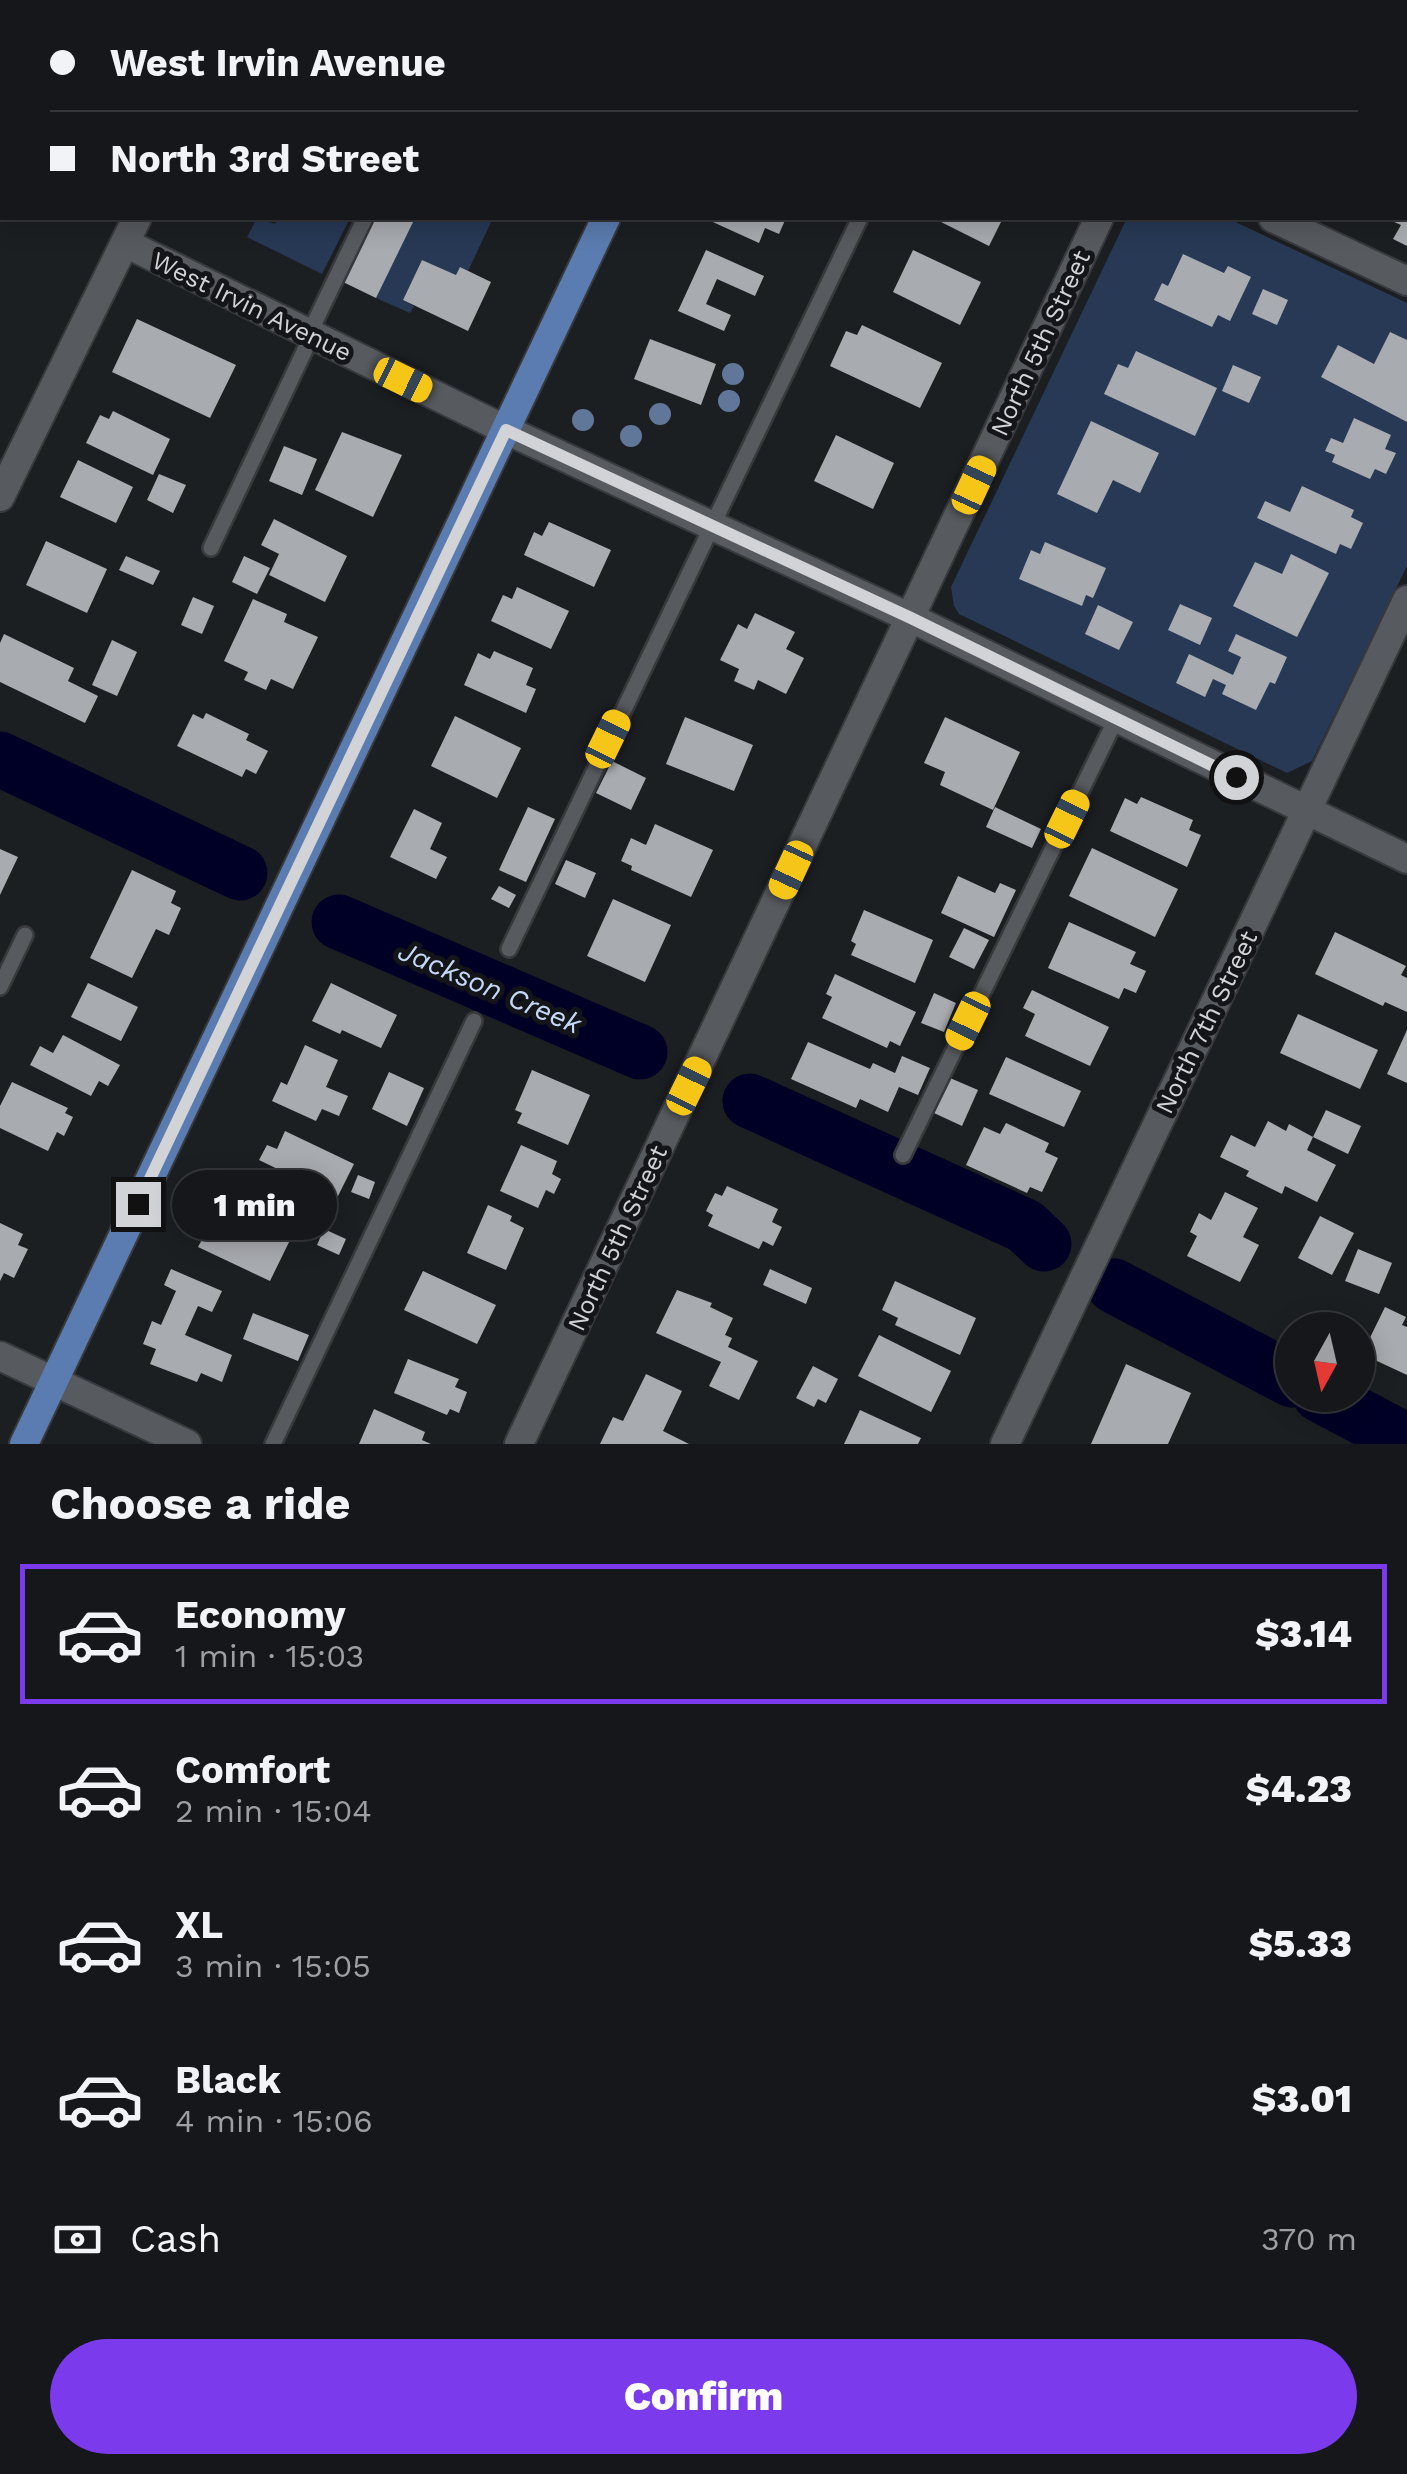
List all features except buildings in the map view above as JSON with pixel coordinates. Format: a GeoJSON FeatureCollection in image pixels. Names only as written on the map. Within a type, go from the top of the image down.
{"type":"FeatureCollection","features":[{"type":"Feature","properties":{"kind":"main road"},"geometry":{"type":"LineString","coordinates":[[24,1444],[605,220]]}},
{"type":"Feature","properties":{"kind":"street"},"geometry":{"type":"LineString","coordinates":[[0,497],[135,220]]}},
{"type":"Feature","properties":{"kind":"street","name":"North 5th Street"},"geometry":{"type":"LineString","coordinates":[[519,1444],[1098,220]]}},
{"type":"Feature","properties":{"kind":"street"},"geometry":{"type":"LineString","coordinates":[[1276,220],[1407,281]]}},
{"type":"Feature","properties":{"kind":"street","name":"West Irvin Avenue"},"geometry":{"type":"LineString","coordinates":[[124,244],[1407,859]]}},
{"type":"Feature","properties":{"kind":"street","name":"North 7th Street"},"geometry":{"type":"LineString","coordinates":[[1005,1444],[1407,600]]}},
{"type":"Feature","properties":{"kind":"street"},"geometry":{"type":"LineString","coordinates":[[0,1356],[187,1444]]}},
{"type":"Feature","properties":{"kind":"lane"},"geometry":{"type":"LineString","coordinates":[[210,548],[364,220]]}},
{"type":"Feature","properties":{"kind":"lane"},"geometry":{"type":"LineString","coordinates":[[508,949],[859,220]]}},
{"type":"Feature","properties":{"kind":"lane"},"geometry":{"type":"LineString","coordinates":[[903,1155],[1116,719]]}},
{"type":"Feature","properties":{"kind":"lane"},"geometry":{"type":"LineString","coordinates":[[0,987],[25,935]]}},
{"type":"Feature","properties":{"kind":"lane"},"geometry":{"type":"LineString","coordinates":[[273,1444],[474,1020]]}},
{"type":"Feature","properties":{"kind":"shaded area"},"geometry":{"type":"Polygon","coordinates":[[[256,220],[275,224],[277,220],[349,220],[322,274],[247,237],[256,220]]]}},
{"type":"Feature","properties":{"kind":"shaded area"},"geometry":{"type":"Polygon","coordinates":[[[412,220],[492,220],[468,271],[460,267],[456,275],[422,260],[403,300],[414,306],[410,313],[376,298],[412,220]]]}},
{"type":"Feature","properties":{"kind":"shaded area"},"geometry":{"type":"Polygon","coordinates":[[[1126,220],[1231,220],[1407,303],[1407,566],[1312,761],[1287,773],[959,614],[951,587],[1126,220]]]}},
{"type":"Feature","properties":{"kind":"waterway","name":"Jackson Creek"},"geometry":{"type":"LineString","coordinates":[[0,759],[240,873]]}},
{"type":"Feature","properties":{"kind":"waterway","name":"Jackson Creek"},"geometry":{"type":"LineString","coordinates":[[339,922],[640,1052]]}},
{"type":"Feature","properties":{"kind":"waterway","name":"Jackson Creek"},"geometry":{"type":"LineString","coordinates":[[750,1101],[1025,1226],[1044,1244]]}},
{"type":"Feature","properties":{"kind":"waterway","name":"Jackson Creek"},"geometry":{"type":"LineString","coordinates":[[1114,1286],[1275,1371]]}},
{"type":"Feature","properties":{"kind":"waterway","name":"Jackson Creek"},"geometry":{"type":"LineString","coordinates":[[1352,1412],[1407,1441]]}},
{"type":"Feature","properties":{"kind":"route"},"geometry":{"type":"LineString","coordinates":[[138,1204],[506,430],[911,618],[1236,777]]}}]}
